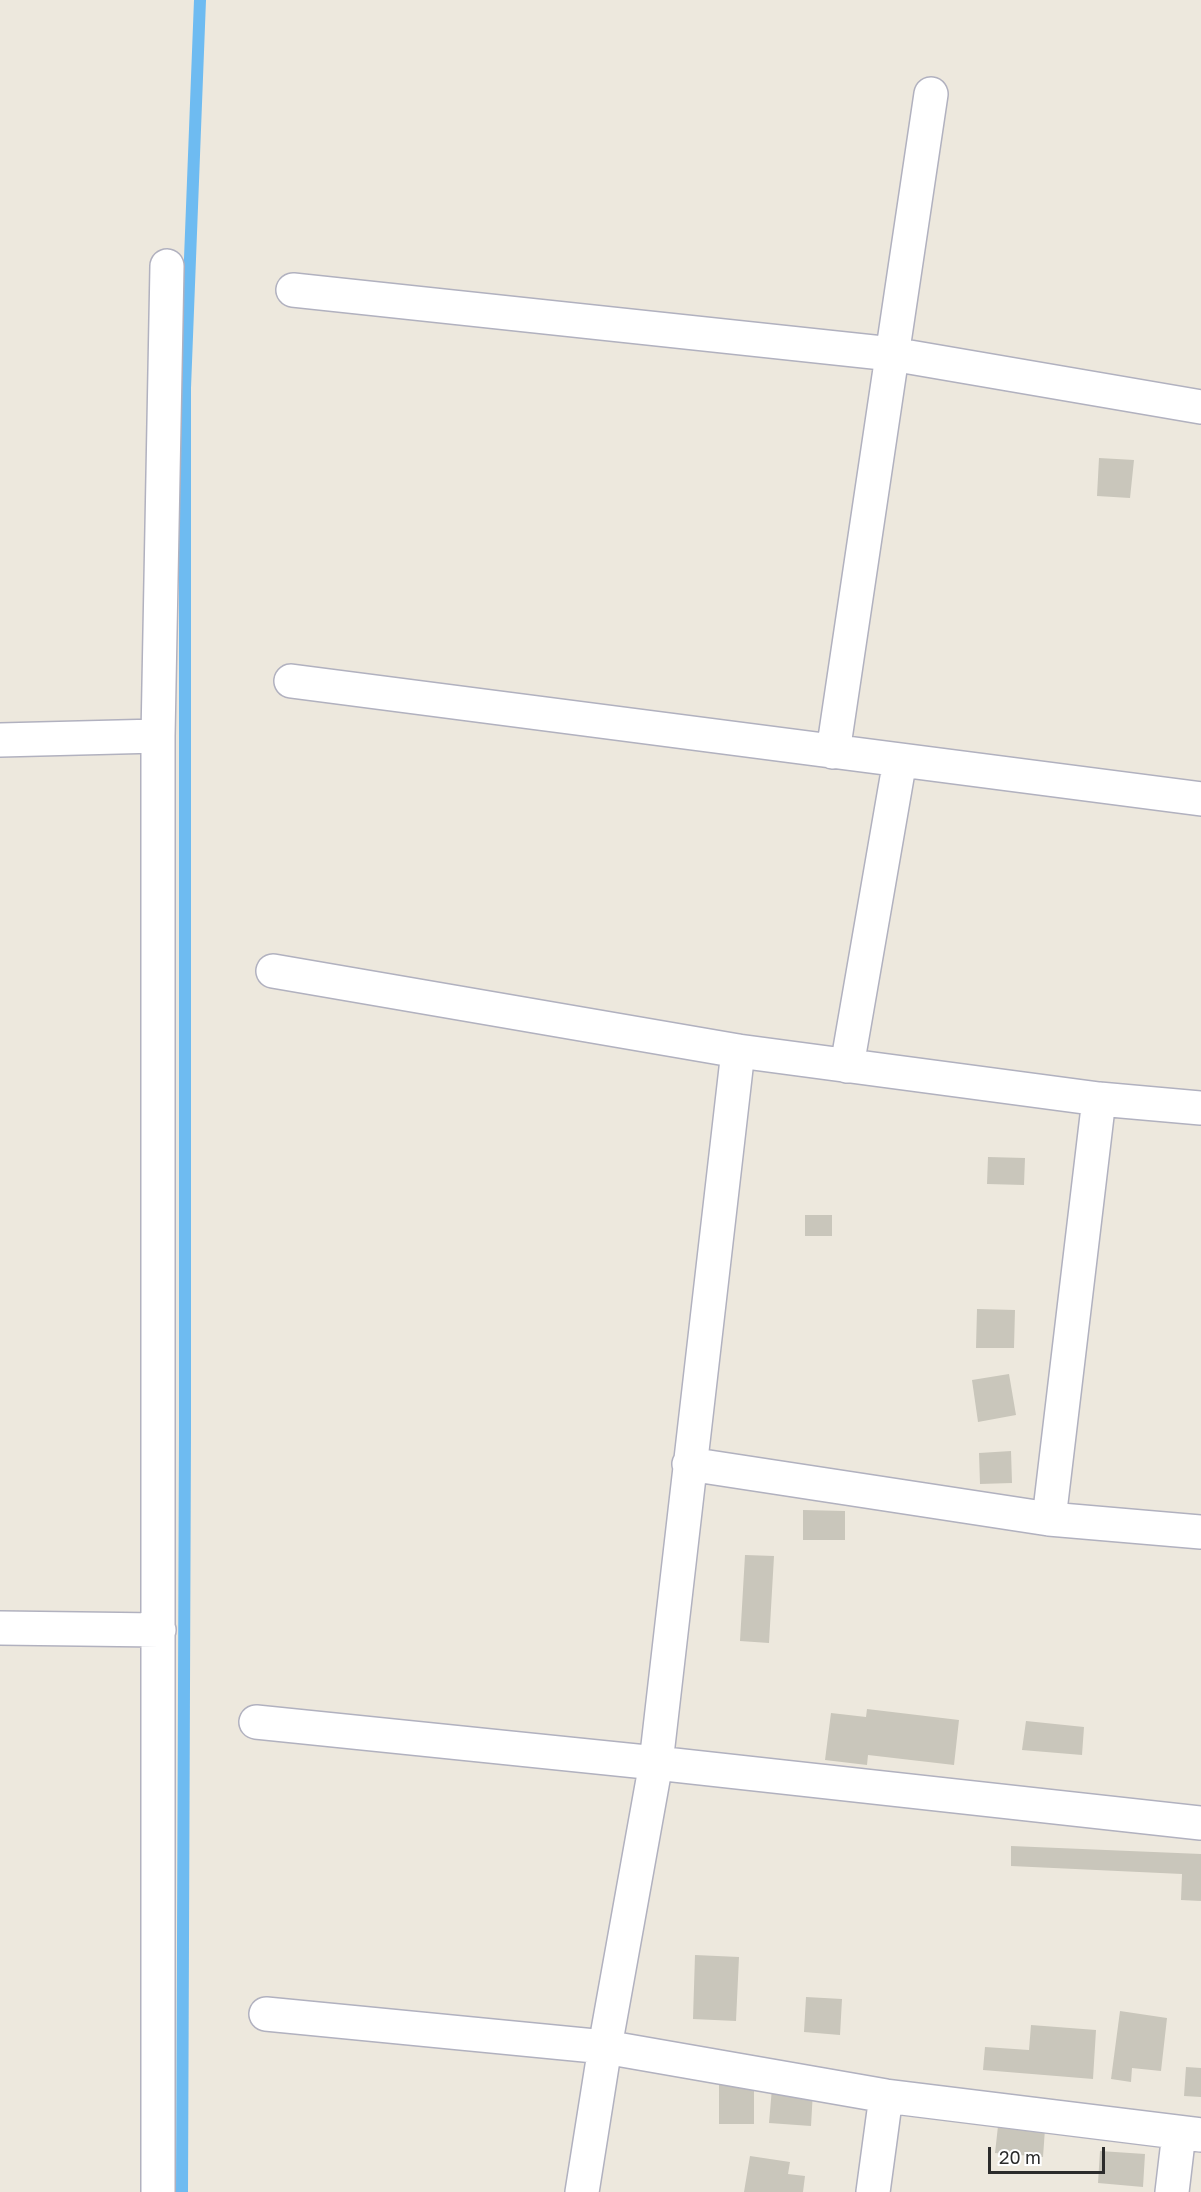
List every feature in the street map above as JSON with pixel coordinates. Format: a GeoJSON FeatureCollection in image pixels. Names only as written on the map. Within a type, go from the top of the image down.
{"type":"FeatureCollection","features":[{"type":"Feature","properties":{"kind":"street"},"geometry":{"type":"LineString","coordinates":[[833,752],[931,94]]}},
{"type":"Feature","properties":{"kind":"street"},"geometry":{"type":"LineString","coordinates":[[158,2192],[158,736],[167,266]]}},
{"type":"Feature","properties":{"kind":"street"},"geometry":{"type":"LineString","coordinates":[[293,290],[892,354],[1201,407]]}},
{"type":"Feature","properties":{"kind":"street"},"geometry":{"type":"LineString","coordinates":[[291,681],[1201,799]]}},
{"type":"Feature","properties":{"kind":"street"},"geometry":{"type":"LineString","coordinates":[[0,740],[158,736]]}},
{"type":"Feature","properties":{"kind":"street"},"geometry":{"type":"LineString","coordinates":[[848,1066],[900,760]]}},
{"type":"Feature","properties":{"kind":"street"},"geometry":{"type":"LineString","coordinates":[[273,971],[738,1051],[1099,1099],[1201,1108]]}},
{"type":"Feature","properties":{"kind":"street"},"geometry":{"type":"LineString","coordinates":[[582,2192],[605,2046],[656,1763],[738,1051]]}},
{"type":"Feature","properties":{"kind":"street"},"geometry":{"type":"LineString","coordinates":[[1049,1519],[1099,1099]]}},
{"type":"Feature","properties":{"kind":"street"},"geometry":{"type":"LineString","coordinates":[[689,1464],[1049,1519],[1201,1532]]}},
{"type":"Feature","properties":{"kind":"street"},"geometry":{"type":"LineString","coordinates":[[0,1628],[159,1630]]}},
{"type":"Feature","properties":{"kind":"street"},"geometry":{"type":"LineString","coordinates":[[256,1722],[1201,1823]]}},
{"type":"Feature","properties":{"kind":"street"},"geometry":{"type":"LineString","coordinates":[[266,2014],[605,2046],[886,2096],[1190,2134],[1172,2192]]}},
{"type":"Feature","properties":{"kind":"street"},"geometry":{"type":"LineString","coordinates":[[873,2192],[886,2096]]}},
{"type":"Feature","properties":{"kind":"building"},"geometry":{"type":"Polygon","coordinates":[[[1099,458],[1134,460],[1130,498],[1097,496],[1099,458]]]}},
{"type":"Feature","properties":{"kind":"building"},"geometry":{"type":"Polygon","coordinates":[[[988,1157],[1025,1158],[1024,1185],[987,1184],[988,1157]]]}},
{"type":"Feature","properties":{"kind":"building"},"geometry":{"type":"Polygon","coordinates":[[[805,1215],[832,1215],[832,1236],[805,1236],[805,1215]]]}},
{"type":"Feature","properties":{"kind":"building"},"geometry":{"type":"Polygon","coordinates":[[[977,1309],[1015,1310],[1014,1348],[976,1348],[977,1309]]]}},
{"type":"Feature","properties":{"kind":"building"},"geometry":{"type":"Polygon","coordinates":[[[1009,1374],[1016,1415],[978,1422],[972,1380],[1009,1374]]]}},
{"type":"Feature","properties":{"kind":"building"},"geometry":{"type":"Polygon","coordinates":[[[1011,1451],[1012,1483],[980,1484],[979,1453],[1011,1451]]]}},
{"type":"Feature","properties":{"kind":"building"},"geometry":{"type":"Polygon","coordinates":[[[803,1510],[845,1511],[845,1540],[803,1540],[803,1510]]]}},
{"type":"Feature","properties":{"kind":"building"},"geometry":{"type":"Polygon","coordinates":[[[745,1555],[774,1556],[769,1643],[740,1641],[745,1555]]]}},
{"type":"Feature","properties":{"kind":"building"},"geometry":{"type":"Polygon","coordinates":[[[867,1709],[959,1720],[954,1765],[868,1755],[867,1765],[825,1760],[831,1713],[866,1717],[867,1709]]]}},
{"type":"Feature","properties":{"kind":"building"},"geometry":{"type":"Polygon","coordinates":[[[1026,1721],[1084,1727],[1082,1755],[1022,1750],[1026,1721]]]}},
{"type":"Feature","properties":{"kind":"building"},"geometry":{"type":"Polygon","coordinates":[[[1011,1846],[1201,1854],[1201,1901],[1181,1900],[1182,1874],[1011,1866],[1011,1846]]]}},
{"type":"Feature","properties":{"kind":"building"},"geometry":{"type":"Polygon","coordinates":[[[695,1955],[739,1957],[736,2021],[693,2019],[695,1955]]]}},
{"type":"Feature","properties":{"kind":"building"},"geometry":{"type":"Polygon","coordinates":[[[806,1997],[842,1999],[840,2035],[804,2032],[806,1997]]]}},
{"type":"Feature","properties":{"kind":"building"},"geometry":{"type":"Polygon","coordinates":[[[1120,2011],[1167,2018],[1161,2071],[1132,2068],[1131,2082],[1111,2079],[1120,2011]]]}},
{"type":"Feature","properties":{"kind":"building"},"geometry":{"type":"Polygon","coordinates":[[[1031,2025],[1096,2030],[1093,2079],[983,2070],[985,2047],[1029,2050],[1031,2025]]]}},
{"type":"Feature","properties":{"kind":"building"},"geometry":{"type":"Polygon","coordinates":[[[1186,2067],[1201,2068],[1201,2097],[1184,2096],[1186,2067]]]}},
{"type":"Feature","properties":{"kind":"building"},"geometry":{"type":"Polygon","coordinates":[[[719,2085],[754,2085],[754,2124],[719,2124],[719,2085]]]}},
{"type":"Feature","properties":{"kind":"building"},"geometry":{"type":"Polygon","coordinates":[[[772,2088],[813,2091],[811,2126],[769,2123],[772,2088]]]}},
{"type":"Feature","properties":{"kind":"building"},"geometry":{"type":"Polygon","coordinates":[[[998,2126],[1045,2129],[1043,2157],[995,2153],[998,2126]]]}},
{"type":"Feature","properties":{"kind":"building"},"geometry":{"type":"Polygon","coordinates":[[[1100,2151],[1145,2154],[1143,2187],[1098,2183],[1100,2151]]]}},
{"type":"Feature","properties":{"kind":"building"},"geometry":{"type":"Polygon","coordinates":[[[750,2156],[790,2162],[788,2174],[805,2176],[803,2192],[744,2192],[750,2156]]]}},
{"type":"Feature","properties":{"kind":"waterway"},"geometry":{"type":"LineString","coordinates":[[182,2192],[185,388],[200,0]]}}]}
